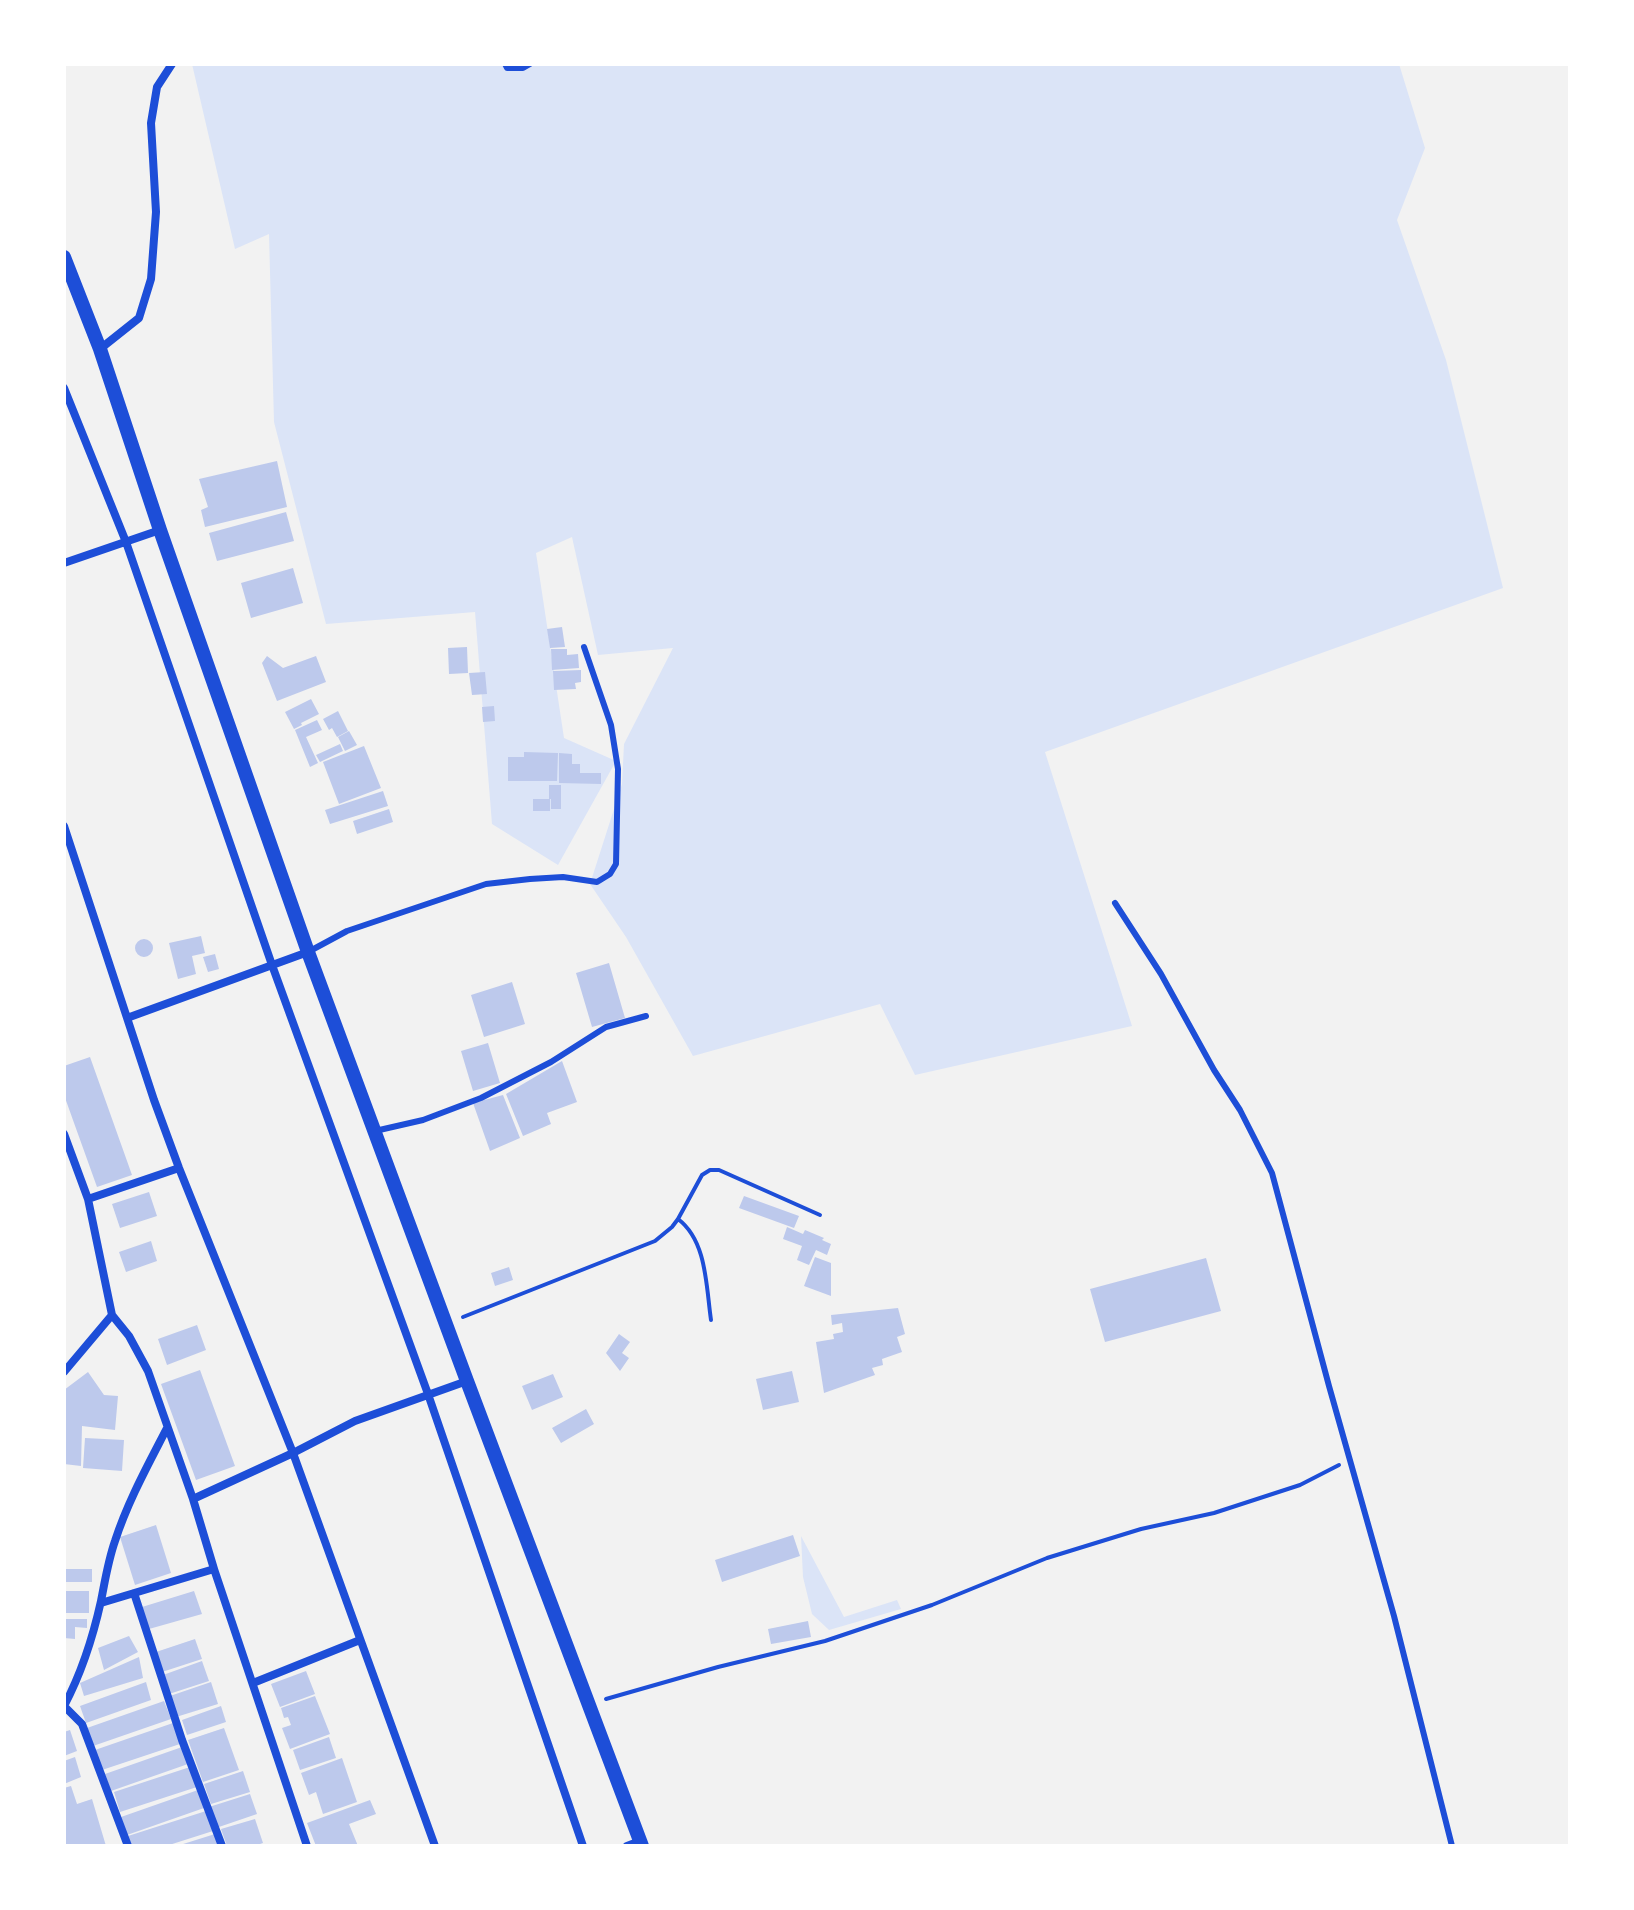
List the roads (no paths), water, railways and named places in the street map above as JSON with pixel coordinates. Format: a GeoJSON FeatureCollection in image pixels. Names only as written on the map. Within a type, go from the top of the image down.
{"type":"FeatureCollection","features":[{"type":"Feature","properties":{"kind":"street"},"geometry":{"type":"LineString","coordinates":[[100,349],[139,318],[151,279],[156,212],[151,123],[157,87],[172,64]]}},
{"type":"Feature","properties":{"kind":"street"},"geometry":{"type":"LineString","coordinates":[[64,257],[100,349],[308,952],[588,1704],[636,1844]]}},
{"type":"Feature","properties":{"kind":"street"},"geometry":{"type":"LineString","coordinates":[[64,388],[126,542],[272,965],[428,1394],[583,1846]]}},
{"type":"Feature","properties":{"kind":"street"},"geometry":{"type":"LineString","coordinates":[[64,563],[160,530]]}},
{"type":"Feature","properties":{"kind":"street"},"geometry":{"type":"LineString","coordinates":[[64,826],[154,1100],[293,1453],[435,1846]]}},
{"type":"Feature","properties":{"kind":"street"},"geometry":{"type":"LineString","coordinates":[[127,1018],[308,952]]}},
{"type":"Feature","properties":{"kind":"street"},"geometry":{"type":"LineString","coordinates":[[64,1137],[88,1199],[112,1315],[129,1336],[148,1371],[307,1846]]}},
{"type":"Feature","properties":{"kind":"street"},"geometry":{"type":"LineString","coordinates":[[88,1199],[179,1168]]}},
{"type":"Feature","properties":{"kind":"street"},"geometry":{"type":"LineString","coordinates":[[64,1372],[112,1315]]}},
{"type":"Feature","properties":{"kind":"street"},"geometry":{"type":"LineString","coordinates":[[193,1499],[355,1421],[467,1381]]}},
{"type":"Feature","properties":{"kind":"street"},"geometry":{"type":"LineString","coordinates":[[128,1846],[82,1724],[64,1706],[79,1678],[101,1603],[114,1543],[129,1502],[167,1428]]}},
{"type":"Feature","properties":{"kind":"street"},"geometry":{"type":"LineString","coordinates":[[101,1603],[214,1569]]}},
{"type":"Feature","properties":{"kind":"street"},"geometry":{"type":"LineString","coordinates":[[134,1593],[182,1740],[222,1846]]}},
{"type":"Feature","properties":{"kind":"street"},"geometry":{"type":"LineString","coordinates":[[253,1683],[360,1640]]}},
{"type":"Feature","properties":{"kind":"lane"},"geometry":{"type":"LineString","coordinates":[[505,64],[507,68],[523,68],[530,64]]}},
{"type":"Feature","properties":{"kind":"lane"},"geometry":{"type":"LineString","coordinates":[[308,952],[347,931],[486,884],[563,877],[597,882],[610,874],[616,864],[618,769],[611,725],[584,647]]}},
{"type":"Feature","properties":{"kind":"lane"},"geometry":{"type":"LineString","coordinates":[[1115,903],[1161,974],[1240,1110],[1272,1173],[1394,1616],[1452,1846]]}},
{"type":"Feature","properties":{"kind":"lane"},"geometry":{"type":"LineString","coordinates":[[375,1131],[423,1120],[481,1098],[551,1062],[606,1027],[646,1016]]}}]}
